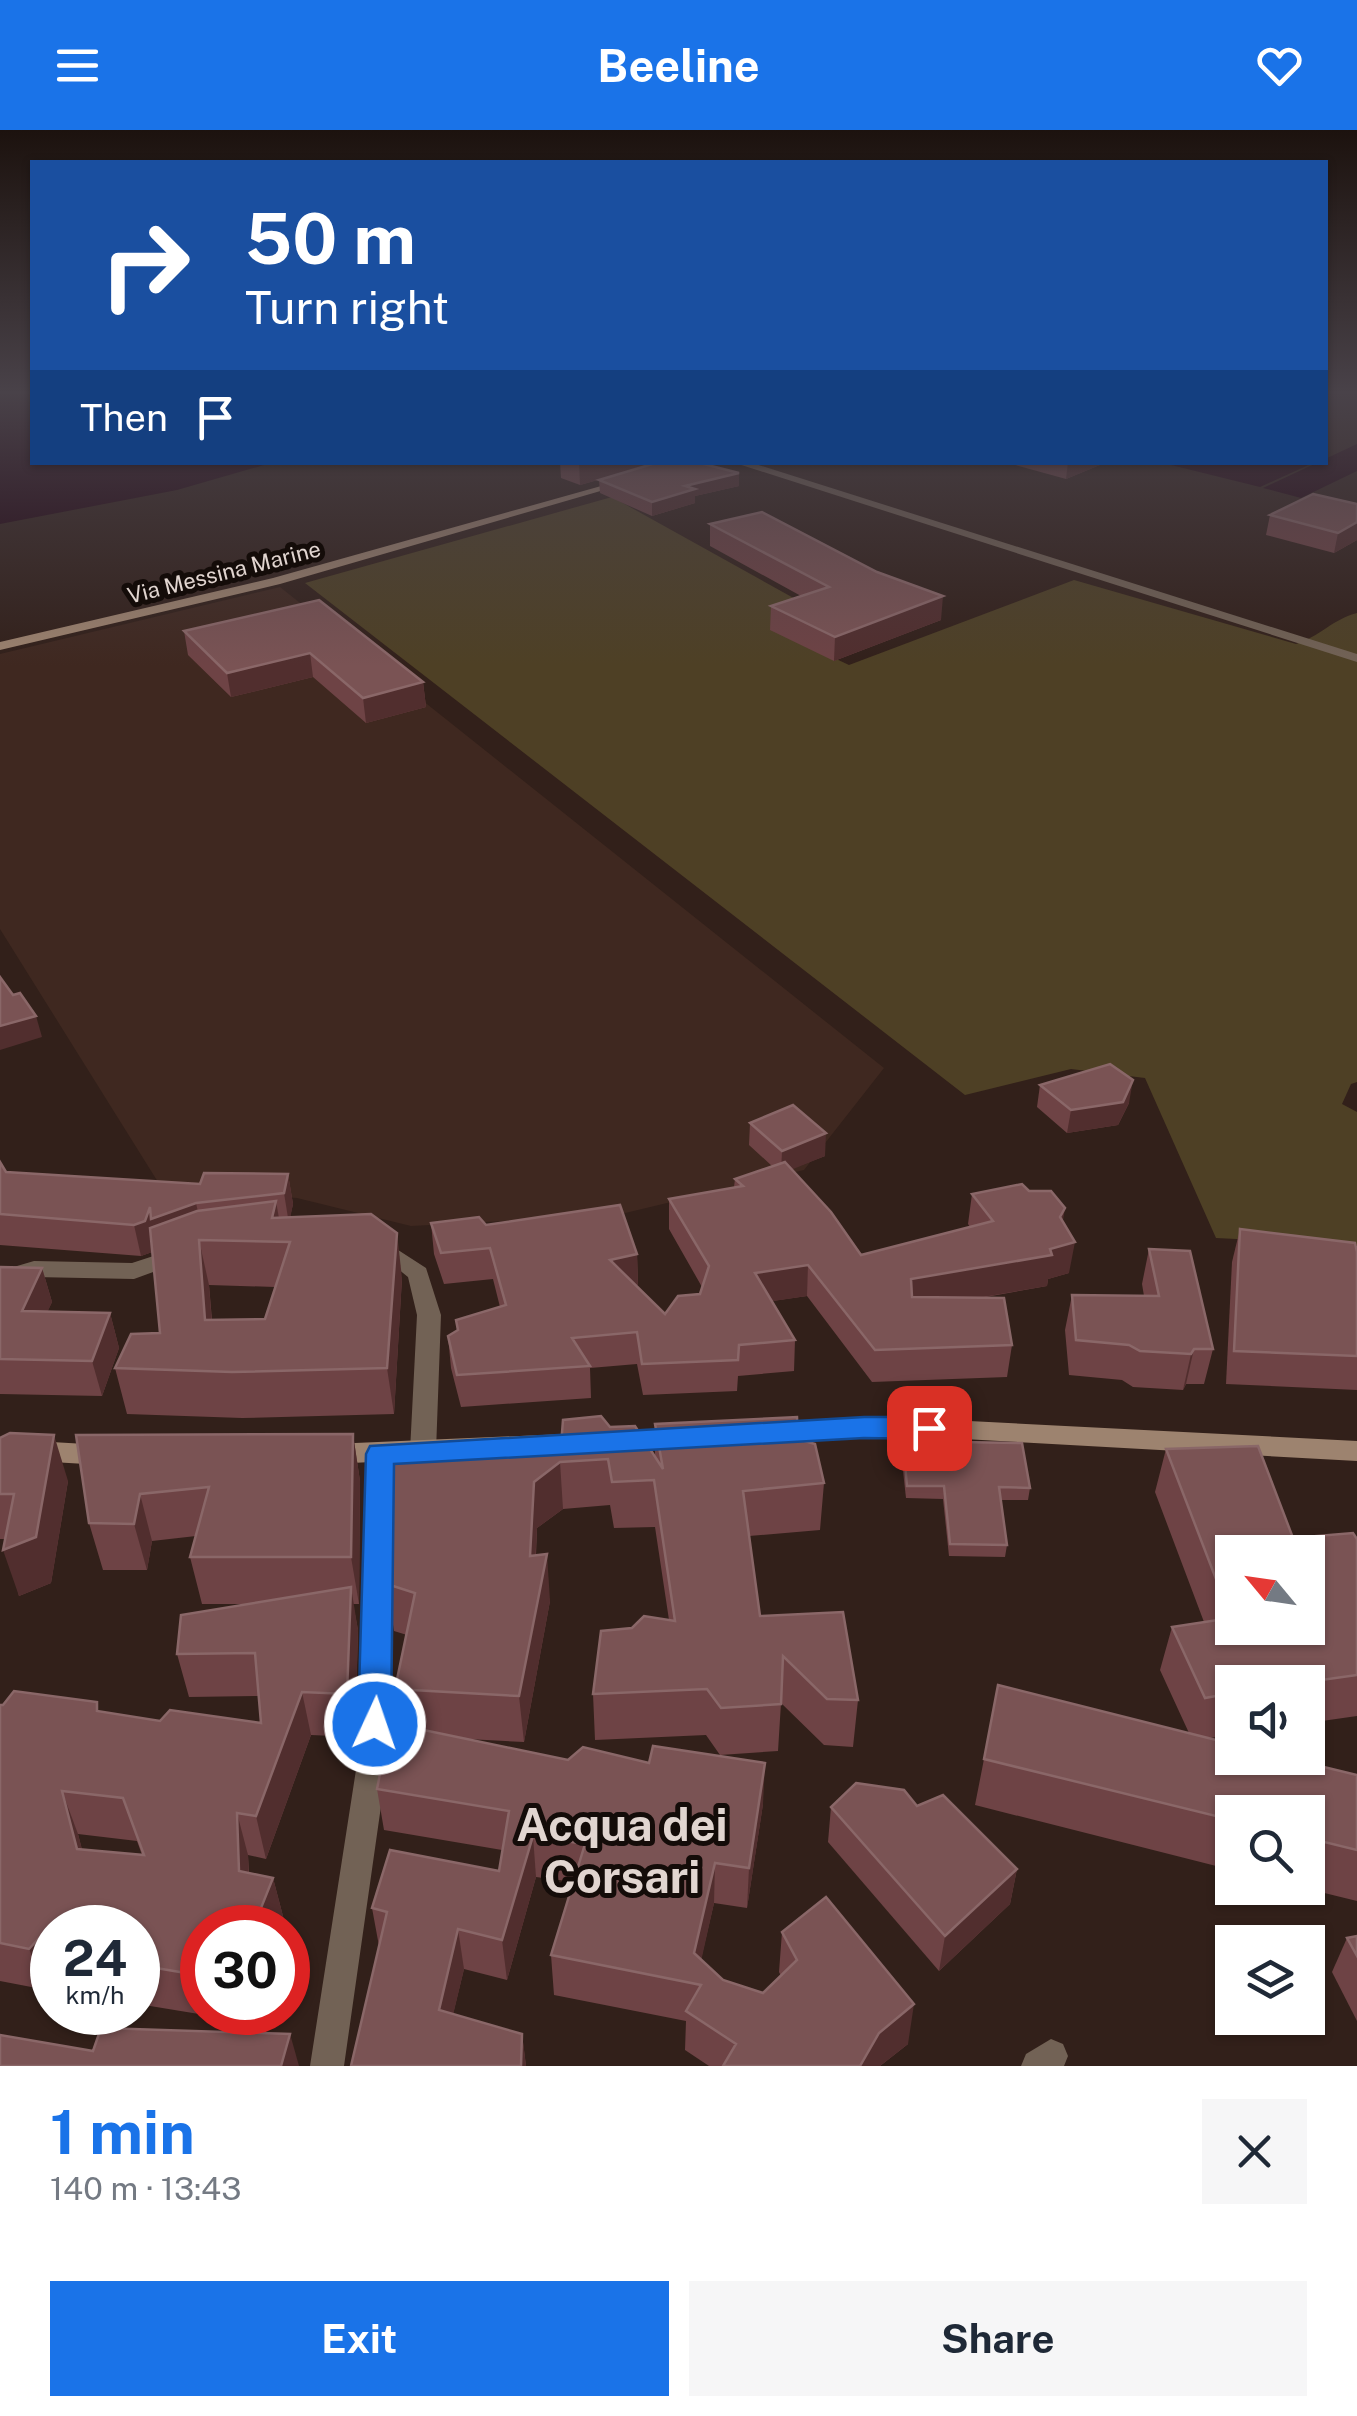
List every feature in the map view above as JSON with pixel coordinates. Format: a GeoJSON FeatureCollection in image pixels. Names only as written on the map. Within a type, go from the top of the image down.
{"type":"FeatureCollection","features":[{"type":"Feature","properties":{"kind":"main road","name":"Via Messina Marine"},"geometry":{"type":"LineString","coordinates":[[0,646],[276,581],[615,485]]}},
{"type":"Feature","properties":{"kind":"main road"},"geometry":{"type":"LineString","coordinates":[[738,1434],[891,1426],[1357,1451]]}},
{"type":"Feature","properties":{"kind":"main road"},"geometry":{"type":"LineString","coordinates":[[302,1454],[380,1454],[699,1436]]}},
{"type":"Feature","properties":{"kind":"main road"},"geometry":{"type":"LineString","coordinates":[[0,1450],[127,1456]]}},
{"type":"Feature","properties":{"kind":"street"},"geometry":{"type":"LineString","coordinates":[[811,485],[1357,658]]}},
{"type":"Feature","properties":{"kind":"street"},"geometry":{"type":"LineString","coordinates":[[348,1238],[380,1245],[418,1273],[429,1315],[423,1451]]}},
{"type":"Feature","properties":{"kind":"street"},"geometry":{"type":"LineString","coordinates":[[0,1279],[34,1268],[134,1271],[204,1245]]}},
{"type":"Feature","properties":{"kind":"street"},"geometry":{"type":"LineString","coordinates":[[327,2066],[373,1757],[380,1454]]}},
{"type":"Feature","properties":{"kind":"shaded area"},"geometry":{"type":"Polygon","coordinates":[[[0,485],[193,485],[177,490],[0,524],[0,485]]]}},
{"type":"Feature","properties":{"kind":"shaded area"},"geometry":{"type":"Polygon","coordinates":[[[1269,485],[1327,485],[1301,498],[1263,488],[1269,485]]]}},
{"type":"Feature","properties":{"kind":"shaded area"},"geometry":{"type":"Polygon","coordinates":[[[612,497],[817,611],[770,628],[849,665],[1074,580],[1296,644],[1357,613],[1357,1082],[1351,1084],[1342,1104],[1357,1112],[1357,1245],[1216,1238],[1145,1078],[1071,1069],[965,1095],[305,583],[612,497]]]}},
{"type":"Feature","properties":{"kind":"shaded area"},"geometry":{"type":"Polygon","coordinates":[[[280,587],[884,1068],[804,1170],[617,1215],[411,1226],[297,1198],[163,1190],[0,929],[0,654],[280,587]]]}},
{"type":"Feature","properties":{"kind":"building"},"geometry":{"type":"Polygon","coordinates":[[[612,485],[688,485],[695,489],[652,502],[612,485]]]}},
{"type":"Feature","properties":{"kind":"building"},"geometry":{"type":"Polygon","coordinates":[[[1313,494],[1357,504],[1357,522],[1338,533],[1270,515],[1313,494]]]}},
{"type":"Feature","properties":{"kind":"building"},"geometry":{"type":"Polygon","coordinates":[[[762,512],[877,572],[943,596],[835,637],[771,606],[829,587],[710,524],[762,512]]]}},
{"type":"Feature","properties":{"kind":"building"},"geometry":{"type":"Polygon","coordinates":[[[319,600],[423,682],[363,698],[310,653],[227,673],[184,631],[319,600]]]}},
{"type":"Feature","properties":{"kind":"building"},"geometry":{"type":"Polygon","coordinates":[[[0,977],[13,995],[20,993],[36,1016],[0,1026],[0,977]]]}},
{"type":"Feature","properties":{"kind":"building"},"geometry":{"type":"Polygon","coordinates":[[[1110,1064],[1133,1080],[1123,1102],[1071,1110],[1040,1085],[1110,1064]]]}},
{"type":"Feature","properties":{"kind":"building"},"geometry":{"type":"Polygon","coordinates":[[[793,1105],[826,1133],[782,1151],[750,1123],[793,1105]]]}},
{"type":"Feature","properties":{"kind":"building"},"geometry":{"type":"Polygon","coordinates":[[[0,1162],[6,1172],[200,1184],[204,1173],[288,1174],[284,1193],[196,1203],[151,1219],[150,1207],[145,1221],[134,1225],[0,1214],[0,1162]]]}},
{"type":"Feature","properties":{"kind":"building"},"geometry":{"type":"Polygon","coordinates":[[[785,1162],[831,1212],[861,1255],[993,1221],[972,1194],[1022,1184],[1029,1191],[1051,1191],[1065,1208],[1060,1217],[1075,1242],[1050,1249],[1052,1255],[911,1279],[912,1297],[1004,1298],[1012,1345],[875,1350],[808,1265],[755,1273],[795,1340],[739,1345],[738,1360],[642,1364],[637,1332],[572,1338],[590,1366],[457,1375],[448,1336],[458,1330],[456,1320],[506,1305],[490,1248],[441,1253],[431,1223],[479,1217],[486,1225],[620,1205],[637,1254],[610,1260],[665,1314],[678,1296],[700,1294],[709,1266],[669,1199],[743,1186],[735,1179],[785,1162]]]}},
{"type":"Feature","properties":{"kind":"building"},"geometry":{"type":"Polygon","coordinates":[[[276,1201],[272,1218],[371,1214],[397,1233],[387,1368],[232,1372],[115,1368],[131,1334],[160,1333],[150,1228],[197,1211],[276,1201]],[[199,1240],[205,1320],[265,1319],[290,1242],[199,1240]]]}},
{"type":"Feature","properties":{"kind":"building"},"geometry":{"type":"Polygon","coordinates":[[[1240,1229],[1355,1243],[1357,1356],[1234,1351],[1240,1229]]]}},
{"type":"Feature","properties":{"kind":"building"},"geometry":{"type":"Polygon","coordinates":[[[1149,1249],[1190,1251],[1213,1349],[1194,1349],[1191,1354],[1140,1351],[1129,1345],[1076,1340],[1072,1295],[1159,1296],[1149,1249]]]}},
{"type":"Feature","properties":{"kind":"building"},"geometry":{"type":"Polygon","coordinates":[[[0,1267],[42,1268],[22,1311],[110,1313],[92,1361],[0,1359],[0,1267]]]}},
{"type":"Feature","properties":{"kind":"building"},"geometry":{"type":"Polygon","coordinates":[[[601,1416],[610,1427],[635,1426],[663,1469],[655,1424],[797,1417],[798,1439],[815,1444],[824,1483],[743,1491],[760,1616],[843,1612],[858,1700],[827,1699],[783,1656],[781,1704],[721,1708],[707,1689],[593,1694],[601,1631],[632,1628],[644,1616],[675,1621],[654,1480],[612,1482],[608,1459],[560,1462],[534,1482],[530,1556],[547,1554],[519,1696],[395,1689],[415,1593],[387,1584],[389,1457],[561,1446],[563,1420],[601,1416]]]}},
{"type":"Feature","properties":{"kind":"building"},"geometry":{"type":"Polygon","coordinates":[[[10,1433],[54,1435],[36,1537],[3,1550],[14,1494],[0,1494],[0,1438],[10,1433]]]}},
{"type":"Feature","properties":{"kind":"building"},"geometry":{"type":"Polygon","coordinates":[[[353,1434],[351,1557],[190,1557],[209,1487],[140,1494],[134,1524],[89,1523],[76,1435],[353,1434]]]}},
{"type":"Feature","properties":{"kind":"building"},"geometry":{"type":"Polygon","coordinates":[[[903,1441],[1022,1443],[1030,1488],[999,1487],[1007,1545],[950,1544],[944,1486],[907,1486],[903,1441]]]}},
{"type":"Feature","properties":{"kind":"building"},"geometry":{"type":"Polygon","coordinates":[[[1258,1446],[1292,1535],[1215,1535],[1215,1576],[1166,1449],[1258,1446]]]}},
{"type":"Feature","properties":{"kind":"building"},"geometry":{"type":"Polygon","coordinates":[[[1353,1533],[1357,1539],[1357,1675],[1325,1679],[1325,1665],[1215,1665],[1215,1696],[1205,1698],[1172,1627],[1215,1620],[1215,1645],[1325,1645],[1325,1535],[1353,1533]]]}},
{"type":"Feature","properties":{"kind":"building"},"geometry":{"type":"Polygon","coordinates":[[[351,1587],[347,1694],[302,1692],[256,1816],[237,1813],[239,1871],[273,1878],[262,1905],[180,1905],[180,1972],[160,1969],[160,1905],[30,1905],[30,1948],[0,1943],[0,1705],[14,1691],[97,1702],[97,1711],[160,1721],[170,1710],[261,1723],[255,1653],[177,1654],[181,1615],[351,1587]],[[62,1791],[77,1849],[144,1855],[123,1798],[62,1791]]]}},
{"type":"Feature","properties":{"kind":"building"},"geometry":{"type":"Polygon","coordinates":[[[998,1685],[1215,1740],[1215,1775],[1325,1775],[1325,1767],[1357,1775],[1357,1850],[1325,1842],[1325,1795],[1215,1795],[1215,1816],[984,1759],[998,1685]]]}},
{"type":"Feature","properties":{"kind":"building"},"geometry":{"type":"Polygon","coordinates":[[[390,1723],[568,1760],[583,1747],[649,1763],[653,1746],[765,1763],[749,1868],[715,1863],[694,1953],[723,1980],[763,1993],[797,1960],[782,1932],[826,1897],[914,2004],[879,2033],[860,2066],[723,2066],[736,2044],[686,2011],[701,1985],[551,1955],[585,1844],[533,1836],[502,1940],[458,1929],[439,2010],[522,2034],[521,2066],[351,2066],[387,1912],[372,1908],[390,1850],[499,1871],[509,1811],[377,1789],[390,1723]]]}},
{"type":"Feature","properties":{"kind":"building"},"geometry":{"type":"Polygon","coordinates":[[[856,1783],[904,1790],[917,1806],[943,1795],[1017,1869],[945,1936],[831,1807],[856,1783]]]}},
{"type":"Feature","properties":{"kind":"building"},"geometry":{"type":"Polygon","coordinates":[[[1357,1936],[1357,1956],[1347,1938],[1357,1936]]]}},
{"type":"Feature","properties":{"kind":"building"},"geometry":{"type":"Polygon","coordinates":[[[160,2030],[180,2031],[180,2035],[290,2035],[281,2066],[0,2066],[0,2035],[93,2051],[99,2035],[160,2035],[160,2030]]]}},
{"type":"Feature","properties":{"kind":"district","name":"Acqua dei Corsari"},"geometry":{"type":"Point","coordinates":[622,1851]}},
{"type":"Feature","properties":{"kind":"route"},"geometry":{"type":"LineString","coordinates":[[375,1724],[380,1454],[864,1427],[929,1428]]}}]}
